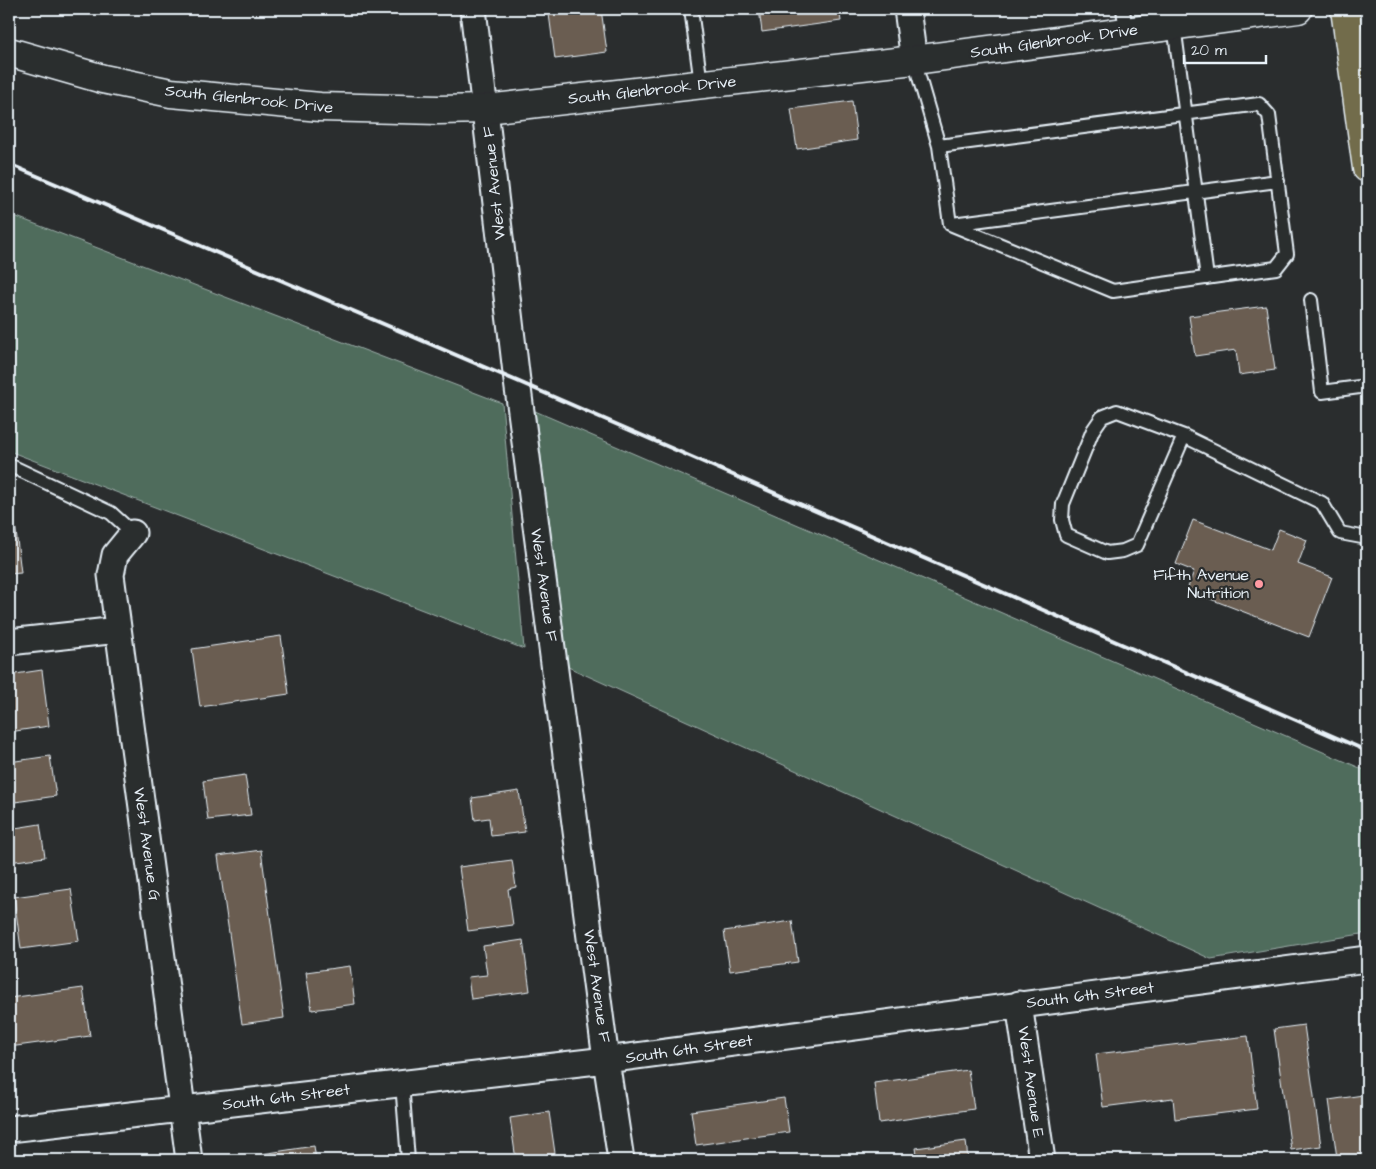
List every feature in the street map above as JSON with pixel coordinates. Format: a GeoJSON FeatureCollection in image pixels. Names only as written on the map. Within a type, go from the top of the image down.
{"type":"FeatureCollection","features":[{"type":"Feature","properties":{"kind":"main road"},"geometry":{"type":"LineString","coordinates":[[1345,9],[1367,168]]}},
{"type":"Feature","properties":{"kind":"street","name":"West Avenue F"},"geometry":{"type":"LineString","coordinates":[[473,9],[518,391],[606,1060],[621,1160]]}},
{"type":"Feature","properties":{"kind":"street"},"geometry":{"type":"LineString","coordinates":[[907,9],[914,60]]}},
{"type":"Feature","properties":{"kind":"street","name":"South Glenbrook Drive"},"geometry":{"type":"LineString","coordinates":[[9,52],[103,79],[172,93],[320,107],[438,110],[486,109],[914,60],[1124,20],[1190,19],[1298,9]]}},
{"type":"Feature","properties":{"kind":"street","name":"West Avenue G"},"geometry":{"type":"LineString","coordinates":[[132,533],[115,555],[111,574],[189,1160]]}},
{"type":"Feature","properties":{"kind":"street"},"geometry":{"type":"LineString","coordinates":[[9,642],[118,630]]}},
{"type":"Feature","properties":{"kind":"street","name":"South 6th Street"},"geometry":{"type":"LineString","coordinates":[[9,1129],[606,1060],[1367,959]]}},
{"type":"Feature","properties":{"kind":"street","name":"West Avenue E"},"geometry":{"type":"LineString","coordinates":[[1019,1004],[1042,1160]]}},
{"type":"Feature","properties":{"kind":"lane"},"geometry":{"type":"LineString","coordinates":[[691,9],[701,84]]}},
{"type":"Feature","properties":{"kind":"lane"},"geometry":{"type":"LineString","coordinates":[[1190,19],[1185,114],[1207,278]]}},
{"type":"Feature","properties":{"kind":"lane"},"geometry":{"type":"LineString","coordinates":[[914,60],[939,146],[950,224]]}},
{"type":"Feature","properties":{"kind":"lane"},"geometry":{"type":"LineString","coordinates":[[939,146],[1259,104],[1269,115],[1287,254],[1276,268],[1113,291],[950,224]]}},
{"type":"Feature","properties":{"kind":"lane"},"geometry":{"type":"LineString","coordinates":[[950,224],[1278,181]]}},
{"type":"Feature","properties":{"kind":"lane"},"geometry":{"type":"LineString","coordinates":[[1311,300],[1322,392],[1367,386]]}},
{"type":"Feature","properties":{"kind":"lane"},"geometry":{"type":"LineString","coordinates":[[1184,436],[1137,545],[1123,552],[1107,553],[1066,535],[1062,520],[1064,504],[1093,430],[1102,417],[1117,411],[1184,436],[1322,503],[1340,533],[1367,538]]}},
{"type":"Feature","properties":{"kind":"lane"},"geometry":{"type":"LineString","coordinates":[[9,465],[111,513],[132,533]]}},
{"type":"Feature","properties":{"kind":"lane"},"geometry":{"type":"LineString","coordinates":[[402,1084],[408,1160]]}},
{"type":"Feature","properties":{"kind":"green space"},"geometry":{"type":"Polygon","coordinates":[[[9,214],[502,403],[524,649],[9,451],[9,214]]]}},
{"type":"Feature","properties":{"kind":"green space"},"geometry":{"type":"Polygon","coordinates":[[[535,411],[1367,771],[1367,933],[1211,959],[568,667],[535,411]]]}},
{"type":"Feature","properties":{"kind":"building"},"geometry":{"type":"Polygon","coordinates":[[[601,9],[607,52],[555,59],[549,14],[601,9]]]}},
{"type":"Feature","properties":{"kind":"building"},"geometry":{"type":"Polygon","coordinates":[[[759,9],[839,9],[841,21],[762,32],[759,9]]]}},
{"type":"Feature","properties":{"kind":"building"},"geometry":{"type":"Polygon","coordinates":[[[852,101],[857,140],[797,149],[791,109],[852,101]]]}},
{"type":"Feature","properties":{"kind":"building"},"geometry":{"type":"Polygon","coordinates":[[[1266,306],[1275,370],[1239,375],[1236,350],[1195,356],[1189,316],[1266,306]]]}},
{"type":"Feature","properties":{"kind":"building"},"geometry":{"type":"Polygon","coordinates":[[[9,473],[21,573],[9,574],[9,473]]]}},
{"type":"Feature","properties":{"kind":"building","name":"Fifth Avenue Nutrition"},"geometry":{"type":"Polygon","coordinates":[[[1193,520],[1271,550],[1279,529],[1307,540],[1298,564],[1332,577],[1309,637],[1187,590],[1194,571],[1176,564],[1193,520]]]}},
{"type":"Feature","properties":{"kind":"building"},"geometry":{"type":"Polygon","coordinates":[[[281,636],[289,694],[200,707],[192,649],[281,636]]]}},
{"type":"Feature","properties":{"kind":"building"},"geometry":{"type":"Polygon","coordinates":[[[42,670],[49,726],[9,732],[9,675],[42,670]]]}},
{"type":"Feature","properties":{"kind":"building"},"geometry":{"type":"Polygon","coordinates":[[[50,756],[56,796],[15,802],[9,762],[50,756]]]}},
{"type":"Feature","properties":{"kind":"building"},"geometry":{"type":"Polygon","coordinates":[[[245,775],[251,815],[208,820],[203,781],[245,775]]]}},
{"type":"Feature","properties":{"kind":"building"},"geometry":{"type":"Polygon","coordinates":[[[519,791],[525,832],[491,836],[489,818],[475,820],[472,798],[519,791]]]}},
{"type":"Feature","properties":{"kind":"building"},"geometry":{"type":"Polygon","coordinates":[[[40,824],[45,857],[9,862],[9,829],[40,824]]]}},
{"type":"Feature","properties":{"kind":"building"},"geometry":{"type":"Polygon","coordinates":[[[261,850],[284,1018],[242,1024],[218,856],[261,850]]]}},
{"type":"Feature","properties":{"kind":"building"},"geometry":{"type":"Polygon","coordinates":[[[512,860],[516,887],[508,889],[513,925],[468,931],[459,867],[512,860]]]}},
{"type":"Feature","properties":{"kind":"building"},"geometry":{"type":"Polygon","coordinates":[[[71,889],[79,941],[21,949],[14,897],[71,889]]]}},
{"type":"Feature","properties":{"kind":"building"},"geometry":{"type":"Polygon","coordinates":[[[792,921],[798,962],[730,971],[724,931],[792,921]]]}},
{"type":"Feature","properties":{"kind":"building"},"geometry":{"type":"Polygon","coordinates":[[[523,940],[530,991],[471,999],[468,977],[487,975],[483,946],[523,940]]]}},
{"type":"Feature","properties":{"kind":"building"},"geometry":{"type":"Polygon","coordinates":[[[350,966],[355,1004],[312,1010],[306,972],[350,966]]]}},
{"type":"Feature","properties":{"kind":"building"},"geometry":{"type":"Polygon","coordinates":[[[83,988],[90,1036],[9,1047],[9,998],[83,988]]]}},
{"type":"Feature","properties":{"kind":"building"},"geometry":{"type":"Polygon","coordinates":[[[1304,1025],[1321,1146],[1291,1150],[1274,1029],[1304,1025]]]}},
{"type":"Feature","properties":{"kind":"building"},"geometry":{"type":"Polygon","coordinates":[[[1248,1036],[1257,1109],[1175,1119],[1173,1098],[1103,1107],[1096,1054],[1248,1036]]]}},
{"type":"Feature","properties":{"kind":"building"},"geometry":{"type":"Polygon","coordinates":[[[968,1070],[974,1109],[879,1123],[874,1083],[968,1070]]]}},
{"type":"Feature","properties":{"kind":"building"},"geometry":{"type":"Polygon","coordinates":[[[1363,1095],[1367,1114],[1367,1154],[1337,1158],[1329,1100],[1363,1095]]]}},
{"type":"Feature","properties":{"kind":"building"},"geometry":{"type":"Polygon","coordinates":[[[784,1098],[789,1132],[696,1145],[691,1111],[784,1098]]]}},
{"type":"Feature","properties":{"kind":"building"},"geometry":{"type":"Polygon","coordinates":[[[549,1112],[556,1160],[516,1160],[510,1118],[549,1112]]]}},
{"type":"Feature","properties":{"kind":"building"},"geometry":{"type":"Polygon","coordinates":[[[966,1141],[968,1160],[918,1160],[916,1148],[966,1141]]]}},
{"type":"Feature","properties":{"kind":"building"},"geometry":{"type":"Polygon","coordinates":[[[314,1146],[316,1160],[263,1160],[262,1154],[314,1146]]]}},
{"type":"Feature","properties":{"kind":"building"},"geometry":{"type":"Polygon","coordinates":[[[347,1156],[347,1160],[321,1160],[347,1156]]]}},
{"type":"Feature","properties":{"kind":"railway"},"geometry":{"type":"LineString","coordinates":[[9,164],[517,381],[1367,751]]}},
{"type":"Feature","properties":{"kind":"place","name":"Fifth Avenue Nutrition"},"geometry":{"type":"Point","coordinates":[1259,584]}}]}
